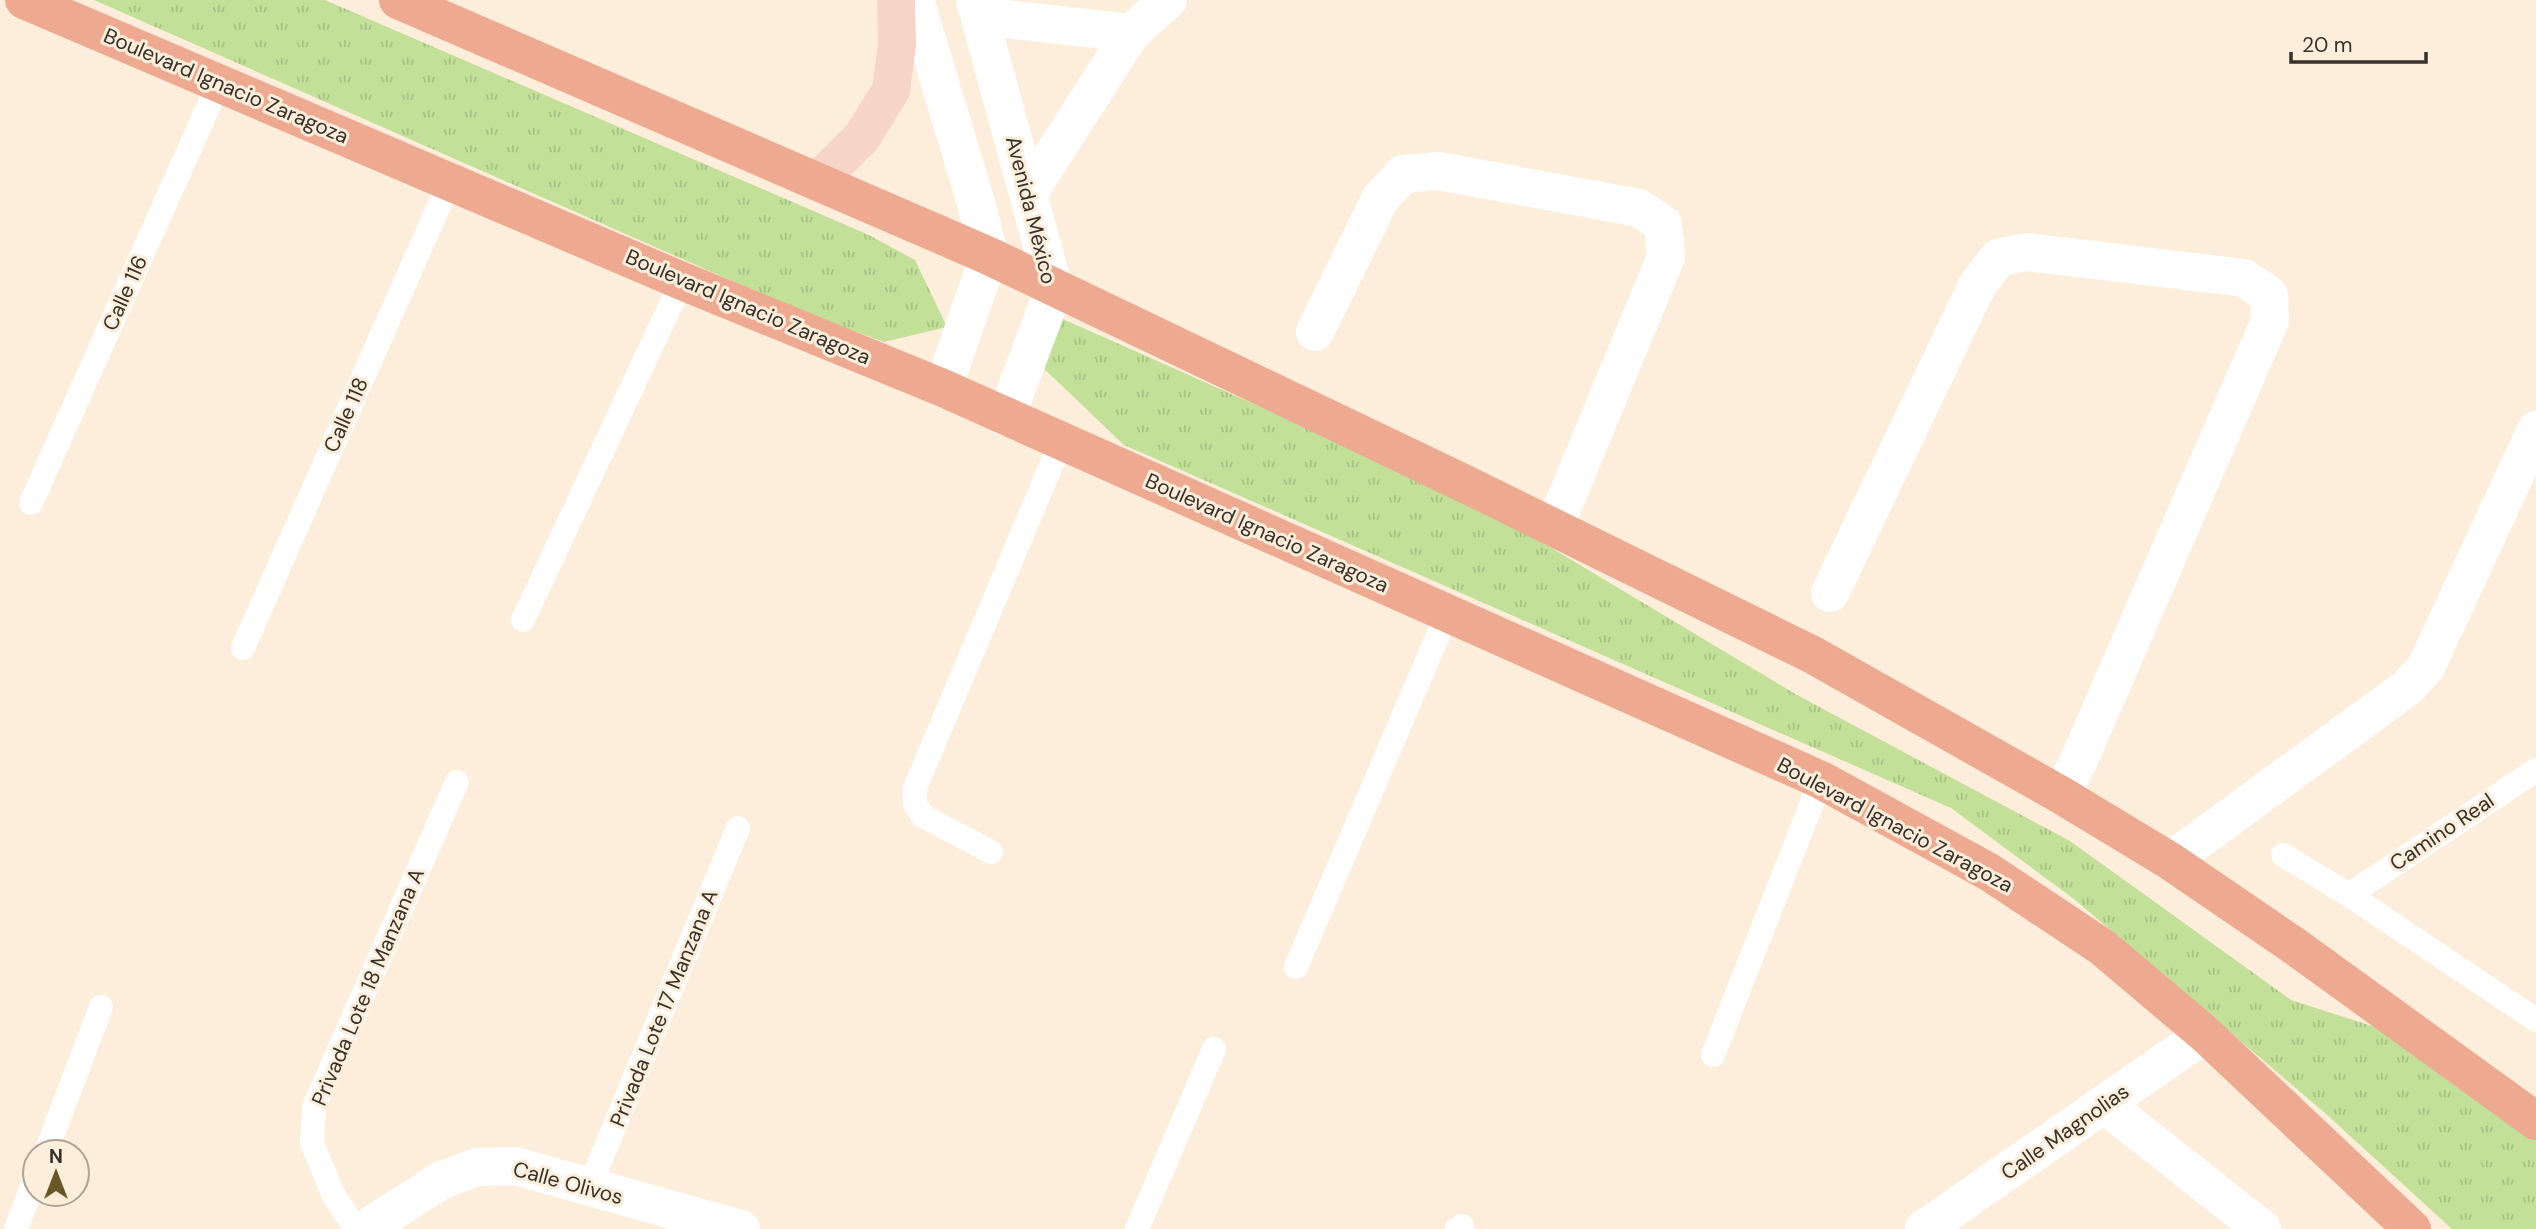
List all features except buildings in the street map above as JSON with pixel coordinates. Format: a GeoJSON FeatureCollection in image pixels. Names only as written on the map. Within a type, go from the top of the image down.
{"type":"FeatureCollection","features":[{"type":"Feature","properties":{"kind":"main road","name":"Boulevard Ignacio Zaragoza"},"geometry":{"type":"LineString","coordinates":[[24,0],[682,281],[943,388],[1821,780],[1989,872],[2102,947],[2205,1034],[2412,1229]]}},
{"type":"Feature","properties":{"kind":"main road"},"geometry":{"type":"LineString","coordinates":[[398,0],[989,256],[1449,476],[1813,655],[2061,795],[2169,861],[2293,945],[2536,1121]]}},
{"type":"Feature","properties":{"kind":"main road"},"geometry":{"type":"LineString","coordinates":[[817,182],[862,137],[891,90],[897,44],[912,1]]}},
{"type":"Feature","properties":{"kind":"street"},"geometry":{"type":"LineString","coordinates":[[1028,194],[1131,33],[1168,0]]}},
{"type":"Feature","properties":{"kind":"street"},"geometry":{"type":"LineString","coordinates":[[912,1],[977,206],[989,256],[943,388]]}},
{"type":"Feature","properties":{"kind":"street"},"geometry":{"type":"LineString","coordinates":[[977,8],[1131,33]]}},
{"type":"Feature","properties":{"kind":"street","name":"Avenida México"},"geometry":{"type":"LineString","coordinates":[[977,8],[1055,289],[1006,417]]}},
{"type":"Feature","properties":{"kind":"street"},"geometry":{"type":"LineString","coordinates":[[1315,332],[1380,199],[1404,174],[1439,172],[1639,208],[1663,224],[1666,257],[1554,528]]}},
{"type":"Feature","properties":{"kind":"street"},"geometry":{"type":"LineString","coordinates":[[1830,593],[1978,286],[1998,258],[2026,252],[2244,278],[2269,295],[2270,321],[2079,760],[2061,795]]}},
{"type":"Feature","properties":{"kind":"street"},"geometry":{"type":"LineString","coordinates":[[2169,861],[2408,687],[2426,667],[2536,430]]}},
{"type":"Feature","properties":{"kind":"street","name":"Calle Magnolias"},"geometry":{"type":"LineString","coordinates":[[1924,1229],[2205,1034]]}},
{"type":"Feature","properties":{"kind":"street"},"geometry":{"type":"LineString","coordinates":[[2105,1105],[2262,1229]]}},
{"type":"Feature","properties":{"kind":"street","name":"Calle Olivos"},"geometry":{"type":"LineString","coordinates":[[365,1229],[442,1180],[477,1167],[515,1166],[590,1188],[683,1222],[741,1229]]}},
{"type":"Feature","properties":{"kind":"lane","name":"Calle 116"},"geometry":{"type":"LineString","coordinates":[[31,503],[219,83]]}},
{"type":"Feature","properties":{"kind":"lane","name":"Calle 118"},"geometry":{"type":"LineString","coordinates":[[243,648],[450,181]]}},
{"type":"Feature","properties":{"kind":"lane"},"geometry":{"type":"LineString","coordinates":[[523,620],[682,281]]}},
{"type":"Feature","properties":{"kind":"lane"},"geometry":{"type":"LineString","coordinates":[[991,852],[923,816],[915,804],[915,788],[1061,442]]}},
{"type":"Feature","properties":{"kind":"lane"},"geometry":{"type":"LineString","coordinates":[[1297,967],[1448,612]]}},
{"type":"Feature","properties":{"kind":"lane","name":"Camino Real"},"geometry":{"type":"LineString","coordinates":[[2349,895],[2536,770]]}},
{"type":"Feature","properties":{"kind":"lane"},"geometry":{"type":"LineString","coordinates":[[1713,1055],[1821,780]]}},
{"type":"Feature","properties":{"kind":"lane","name":"Privada Lote 18 Manzana A"},"geometry":{"type":"LineString","coordinates":[[356,1229],[333,1194],[312,1143],[314,1107],[457,782]]}},
{"type":"Feature","properties":{"kind":"lane","name":"Privada Lote 17 Manzana A"},"geometry":{"type":"LineString","coordinates":[[590,1188],[738,828]]}},
{"type":"Feature","properties":{"kind":"lane"},"geometry":{"type":"LineString","coordinates":[[2283,855],[2349,895],[2536,1020]]}},
{"type":"Feature","properties":{"kind":"lane"},"geometry":{"type":"LineString","coordinates":[[51,1138],[101,1007]]}},
{"type":"Feature","properties":{"kind":"lane"},"geometry":{"type":"LineString","coordinates":[[1137,1229],[1214,1049]]}},
{"type":"Feature","properties":{"kind":"lane"},"geometry":{"type":"LineString","coordinates":[[16,1229],[24,1208]]}},
{"type":"Feature","properties":{"kind":"green space"},"geometry":{"type":"Polygon","coordinates":[[[94,0],[325,0],[869,235],[915,260],[947,327],[884,342],[805,313],[94,0]]]}},
{"type":"Feature","properties":{"kind":"green space"},"geometry":{"type":"Polygon","coordinates":[[[1056,316],[1308,428],[1520,529],[1797,695],[2070,841],[2291,1000],[2406,1037],[2536,1131],[2536,1229],[2452,1229],[2326,1114],[2074,899],[1951,808],[1124,445],[1038,363],[1056,316]]]}}]}
